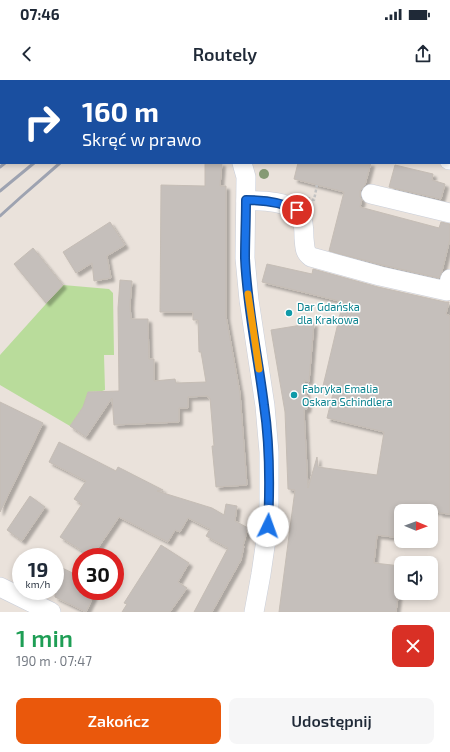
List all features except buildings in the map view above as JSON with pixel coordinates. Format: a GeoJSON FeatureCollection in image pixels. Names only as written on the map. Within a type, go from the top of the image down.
{"type":"FeatureCollection","features":[{"type":"Feature","properties":{"kind":"street"},"geometry":{"type":"LineString","coordinates":[[246,168],[245,258],[249,300],[265,406],[269,452],[268,526],[254,612]]}},
{"type":"Feature","properties":{"kind":"street"},"geometry":{"type":"LineString","coordinates":[[371,194],[450,213]]}},
{"type":"Feature","properties":{"kind":"street"},"geometry":{"type":"LineString","coordinates":[[246,200],[257,200],[273,203],[288,206],[297,210],[302,218],[305,249],[311,258],[380,276],[447,291],[449,286]]}},
{"type":"Feature","properties":{"kind":"street"},"geometry":{"type":"LineString","coordinates":[[0,587],[51,612]]}},
{"type":"Feature","properties":{"kind":"path"},"geometry":{"type":"LineString","coordinates":[[317,400],[330,404]]}},
{"type":"Feature","properties":{"kind":"green space"},"geometry":{"type":"Polygon","coordinates":[[[63,285],[109,289],[113,293],[114,355],[104,355],[105,390],[88,392],[85,401],[86,403],[70,426],[0,385],[0,355],[63,285]]]}},
{"type":"Feature","properties":{"kind":"railway"},"geometry":{"type":"LineString","coordinates":[[0,167],[4,164]]}},
{"type":"Feature","properties":{"kind":"railway"},"geometry":{"type":"LineString","coordinates":[[0,191],[33,164]]}},
{"type":"Feature","properties":{"kind":"railway"},"geometry":{"type":"LineString","coordinates":[[0,216],[59,164]]}},
{"type":"Feature","properties":{"kind":"slow traffic"},"geometry":{"type":"LineString","coordinates":[[248,294],[259,369]]}},
{"type":"Feature","properties":{"kind":"place","name":"Dar Gdańska dla Krakowa"},"geometry":{"type":"Point","coordinates":[289,313]}},
{"type":"Feature","properties":{"kind":"place","name":"Fabryka Emalia Oskara Schindlera"},"geometry":{"type":"Point","coordinates":[294,395]}},
{"type":"Feature","properties":{"kind":"route"},"geometry":{"type":"LineString","coordinates":[[268,526],[269,452],[265,406],[249,300],[245,258],[246,200],[265,201],[288,206],[297,210]]}}]}
